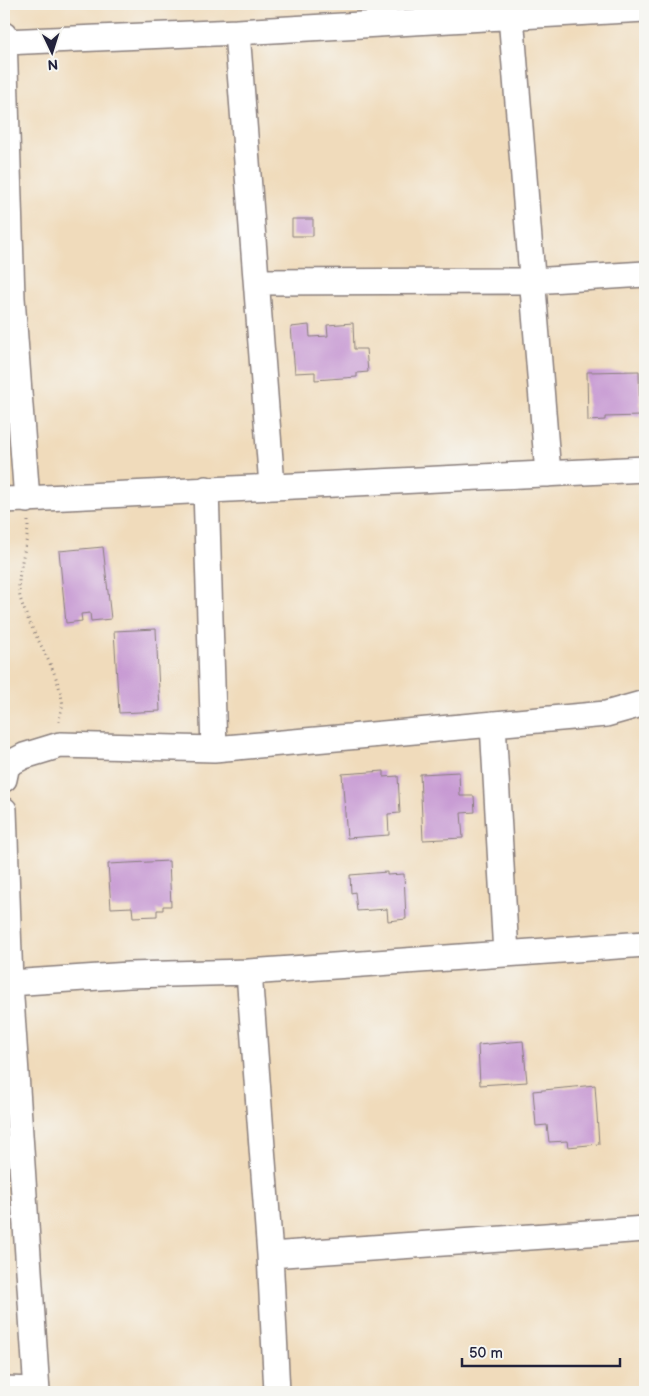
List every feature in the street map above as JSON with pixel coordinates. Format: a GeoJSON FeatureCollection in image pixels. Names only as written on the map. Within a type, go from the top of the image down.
{"type":"FeatureCollection","features":[{"type":"Feature","properties":{"kind":"street"},"geometry":{"type":"LineString","coordinates":[[4,42],[237,32],[645,9]]}},
{"type":"Feature","properties":{"kind":"street"},"geometry":{"type":"LineString","coordinates":[[511,16],[548,474]]}},
{"type":"Feature","properties":{"kind":"street"},"geometry":{"type":"LineString","coordinates":[[237,32],[272,486]]}},
{"type":"Feature","properties":{"kind":"street"},"geometry":{"type":"LineString","coordinates":[[4,35],[12,298],[15,500],[206,489],[645,469],[645,490]]}},
{"type":"Feature","properties":{"kind":"street"},"geometry":{"type":"LineString","coordinates":[[256,282],[532,280],[645,274]]}},
{"type":"Feature","properties":{"kind":"street"},"geometry":{"type":"LineString","coordinates":[[206,489],[214,749]]}},
{"type":"Feature","properties":{"kind":"street"},"geometry":{"type":"LineString","coordinates":[[4,779],[7,765],[24,756],[60,745],[214,749],[606,714],[645,703]]}},
{"type":"Feature","properties":{"kind":"street"},"geometry":{"type":"LineString","coordinates":[[493,724],[506,954]]}},
{"type":"Feature","properties":{"kind":"street"},"geometry":{"type":"LineString","coordinates":[[4,810],[10,983],[37,1391],[4,1389]]}},
{"type":"Feature","properties":{"kind":"street"},"geometry":{"type":"LineString","coordinates":[[10,983],[129,975],[249,972],[645,944]]}},
{"type":"Feature","properties":{"kind":"street"},"geometry":{"type":"LineString","coordinates":[[249,972],[270,1255],[277,1392]]}},
{"type":"Feature","properties":{"kind":"street"},"geometry":{"type":"LineString","coordinates":[[270,1255],[645,1229]]}},
{"type":"Feature","properties":{"kind":"path"},"geometry":{"type":"LineString","coordinates":[[15,500],[28,532],[20,575],[20,596],[28,618],[59,685],[63,702],[60,716],[60,745]]}},
{"type":"Feature","properties":{"kind":"building"},"geometry":{"type":"Polygon","coordinates":[[[292,219],[313,219],[313,236],[292,236],[292,219]]]}},
{"type":"Feature","properties":{"kind":"building"},"geometry":{"type":"Polygon","coordinates":[[[353,323],[354,349],[366,349],[368,372],[357,373],[357,377],[315,380],[315,372],[295,373],[291,327],[309,325],[310,337],[328,336],[327,325],[353,323]]]}},
{"type":"Feature","properties":{"kind":"building"},"geometry":{"type":"Polygon","coordinates":[[[639,371],[640,416],[605,417],[605,420],[588,421],[587,372],[639,371]]]}},
{"type":"Feature","properties":{"kind":"building"},"geometry":{"type":"Polygon","coordinates":[[[103,547],[111,619],[91,621],[90,613],[81,614],[82,621],[66,623],[59,551],[103,547]]]}},
{"type":"Feature","properties":{"kind":"building"},"geometry":{"type":"Polygon","coordinates":[[[156,629],[160,711],[119,713],[114,631],[156,629]]]}},
{"type":"Feature","properties":{"kind":"building"},"geometry":{"type":"Polygon","coordinates":[[[384,771],[384,777],[398,776],[400,813],[388,814],[389,835],[347,838],[342,774],[384,771]]]}},
{"type":"Feature","properties":{"kind":"building"},"geometry":{"type":"Polygon","coordinates":[[[459,772],[460,796],[474,796],[475,812],[461,813],[463,838],[423,840],[420,774],[459,772]]]}},
{"type":"Feature","properties":{"kind":"building"},"geometry":{"type":"Polygon","coordinates":[[[169,861],[171,906],[163,906],[163,910],[157,910],[157,916],[133,917],[132,907],[111,908],[108,864],[169,861]]]}},
{"type":"Feature","properties":{"kind":"building"},"geometry":{"type":"Polygon","coordinates":[[[387,872],[387,875],[404,874],[406,919],[388,921],[387,909],[357,911],[355,892],[351,893],[350,875],[387,872]]]}},
{"type":"Feature","properties":{"kind":"building"},"geometry":{"type":"Polygon","coordinates":[[[523,1041],[527,1082],[480,1085],[478,1045],[523,1041]]]}},
{"type":"Feature","properties":{"kind":"building"},"geometry":{"type":"Polygon","coordinates":[[[595,1085],[599,1144],[568,1147],[567,1141],[549,1142],[547,1125],[536,1126],[533,1091],[595,1085]]]}}]}
